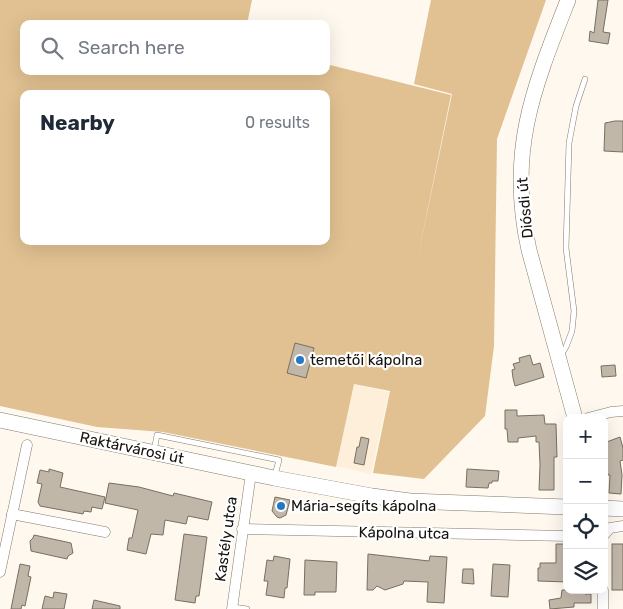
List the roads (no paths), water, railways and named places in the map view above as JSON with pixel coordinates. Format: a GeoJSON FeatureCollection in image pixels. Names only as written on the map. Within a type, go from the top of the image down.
{"type":"FeatureCollection","features":[{"type":"Feature","properties":{"kind":"main road","name":"Diósdi út"},"geometry":{"type":"LineString","coordinates":[[568,0],[533,95],[524,135],[521,168],[522,207],[525,229],[575,414]]}},
{"type":"Feature","properties":{"kind":"main road","name":"Raktárvárosi út"},"geometry":{"type":"LineString","coordinates":[[7,421],[251,474]]}},
{"type":"Feature","properties":{"kind":"main road","name":"Kápolna utca"},"geometry":{"type":"LineString","coordinates":[[251,474],[328,489],[410,501],[563,507]]}},
{"type":"Feature","properties":{"kind":"main road"},"geometry":{"type":"LineString","coordinates":[[608,508],[623,509]]}},
{"type":"Feature","properties":{"kind":"street"},"geometry":{"type":"LineString","coordinates":[[603,414],[623,411]]}},
{"type":"Feature","properties":{"kind":"street"},"geometry":{"type":"LineString","coordinates":[[0,572],[26,445]]}},
{"type":"Feature","properties":{"kind":"street","name":"Kastély utca"},"geometry":{"type":"LineString","coordinates":[[232,608],[251,474]]}},
{"type":"Feature","properties":{"kind":"street"},"geometry":{"type":"LineString","coordinates":[[12,514],[105,532]]}},
{"type":"Feature","properties":{"kind":"street"},"geometry":{"type":"LineString","coordinates":[[608,530],[610,528],[623,526]]}},
{"type":"Feature","properties":{"kind":"street","name":"Kápolna utca"},"geometry":{"type":"LineString","coordinates":[[242,529],[563,536]]}},
{"type":"Feature","properties":{"kind":"street"},"geometry":{"type":"LineString","coordinates":[[603,594],[603,609]]}},
{"type":"Feature","properties":{"kind":"lane"},"geometry":{"type":"LineString","coordinates":[[559,358],[566,347],[572,331],[574,311],[566,248],[569,144],[576,106],[585,79]]}},
{"type":"Feature","properties":{"kind":"lane"},"geometry":{"type":"LineString","coordinates":[[154,453],[157,435],[279,460],[274,478]]}},
{"type":"Feature","properties":{"kind":"lane"},"geometry":{"type":"LineString","coordinates":[[232,608],[247,609]]}},
{"type":"Feature","properties":{"kind":"place","name":"temetői kápolna"},"geometry":{"type":"Point","coordinates":[300,360]}},
{"type":"Feature","properties":{"kind":"place","name":"Mária-segíts kápolna"},"geometry":{"type":"Point","coordinates":[281,506]}}]}
